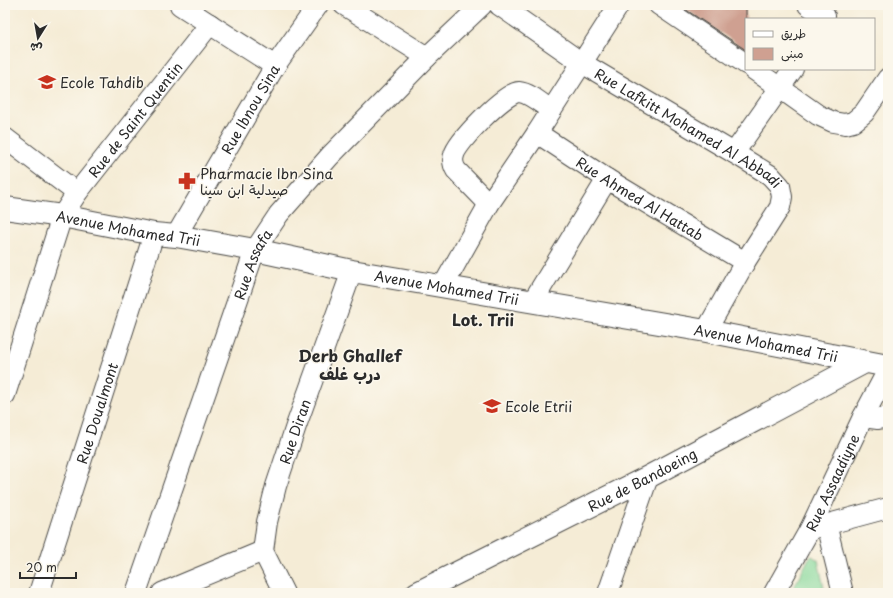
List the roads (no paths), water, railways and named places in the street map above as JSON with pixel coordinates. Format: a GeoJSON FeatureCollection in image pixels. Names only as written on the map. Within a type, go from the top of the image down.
{"type":"FeatureCollection","features":[{"type":"Feature","properties":{"kind":"street"},"geometry":{"type":"LineString","coordinates":[[180,5],[276,66]]}},
{"type":"Feature","properties":{"kind":"street","name":"Rue Ibnou Sina"},"geometry":{"type":"LineString","coordinates":[[176,236],[276,66],[318,5]]}},
{"type":"Feature","properties":{"kind":"street"},"geometry":{"type":"LineString","coordinates":[[344,5],[427,57]]}},
{"type":"Feature","properties":{"kind":"street","name":"Rue Assafa"},"geometry":{"type":"LineString","coordinates":[[136,593],[256,250],[279,214],[300,188],[427,57],[482,5]]}},
{"type":"Feature","properties":{"kind":"street","name":"Rue Lafkitt Mohamed Al Abbadi"},"geometry":{"type":"LineString","coordinates":[[499,5],[582,63],[770,175],[780,186],[782,197],[780,207],[745,262],[706,331]]}},
{"type":"Feature","properties":{"kind":"street"},"geometry":{"type":"LineString","coordinates":[[443,286],[489,204],[537,133],[619,5]]}},
{"type":"Feature","properties":{"kind":"street"},"geometry":{"type":"LineString","coordinates":[[659,5],[745,63]]}},
{"type":"Feature","properties":{"kind":"street"},"geometry":{"type":"LineString","coordinates":[[808,5],[827,13]]}},
{"type":"Feature","properties":{"kind":"street","name":"Rue de Saint Quentin"},"geometry":{"type":"LineString","coordinates":[[5,395],[62,216],[77,194],[210,24]]}},
{"type":"Feature","properties":{"kind":"street"},"geometry":{"type":"LineString","coordinates":[[754,70],[818,115],[833,122],[845,124],[853,122],[864,113],[888,78]]}},
{"type":"Feature","properties":{"kind":"street"},"geometry":{"type":"LineString","coordinates":[[734,153],[792,70]]}},
{"type":"Feature","properties":{"kind":"street"},"geometry":{"type":"LineString","coordinates":[[489,204],[456,170],[453,164],[454,154],[458,146],[492,109],[512,93],[519,92],[526,94],[551,110]]}},
{"type":"Feature","properties":{"kind":"street","name":"Rue Ahmed Al Hattab"},"geometry":{"type":"LineString","coordinates":[[537,133],[607,178],[745,262]]}},
{"type":"Feature","properties":{"kind":"street"},"geometry":{"type":"LineString","coordinates":[[5,138],[77,194]]}},
{"type":"Feature","properties":{"kind":"street"},"geometry":{"type":"LineString","coordinates":[[533,301],[607,178]]}},
{"type":"Feature","properties":{"kind":"street","name":"Avenue Mohamed Trii"},"geometry":{"type":"LineString","coordinates":[[5,208],[62,216],[154,234],[176,236],[256,250],[352,271],[706,331],[888,366]]}},
{"type":"Feature","properties":{"kind":"street","name":"Rue Doualmont"},"geometry":{"type":"LineString","coordinates":[[40,593],[154,234]]}},
{"type":"Feature","properties":{"kind":"street","name":"Rue Diran"},"geometry":{"type":"LineString","coordinates":[[262,552],[267,522],[276,486],[352,271]]}},
{"type":"Feature","properties":{"kind":"street","name":"Rue de Bandoeing"},"geometry":{"type":"LineString","coordinates":[[417,593],[648,478],[865,362]]}},
{"type":"Feature","properties":{"kind":"street","name":"Rue Assaadiyne"},"geometry":{"type":"LineString","coordinates":[[774,593],[818,526],[863,417],[888,370]]}},
{"type":"Feature","properties":{"kind":"street"},"geometry":{"type":"LineString","coordinates":[[863,417],[878,419],[888,417]]}},
{"type":"Feature","properties":{"kind":"street"},"geometry":{"type":"LineString","coordinates":[[608,593],[648,478]]}},
{"type":"Feature","properties":{"kind":"street"},"geometry":{"type":"LineString","coordinates":[[843,593],[818,526],[888,508]]}},
{"type":"Feature","properties":{"kind":"street"},"geometry":{"type":"LineString","coordinates":[[162,593],[262,552],[284,593]]}},
{"type":"Feature","properties":{"kind":"place","name":"Ecole Tahdib"},"geometry":{"type":"Point","coordinates":[47,82]}},
{"type":"Feature","properties":{"kind":"place","name":"Pharmacie Ibn Sina صيدلية ابن سينا"},"geometry":{"type":"Point","coordinates":[187,181]}},
{"type":"Feature","properties":{"kind":"place","name":"Ecole Etrii"},"geometry":{"type":"Point","coordinates":[492,406]}},
{"type":"Feature","properties":{"kind":"district","name":"Lot. Trii"},"geometry":{"type":"Point","coordinates":[483,319]}},
{"type":"Feature","properties":{"kind":"district","name":"Derb Ghallef درب غلف"},"geometry":{"type":"Point","coordinates":[350,364]}}]}
